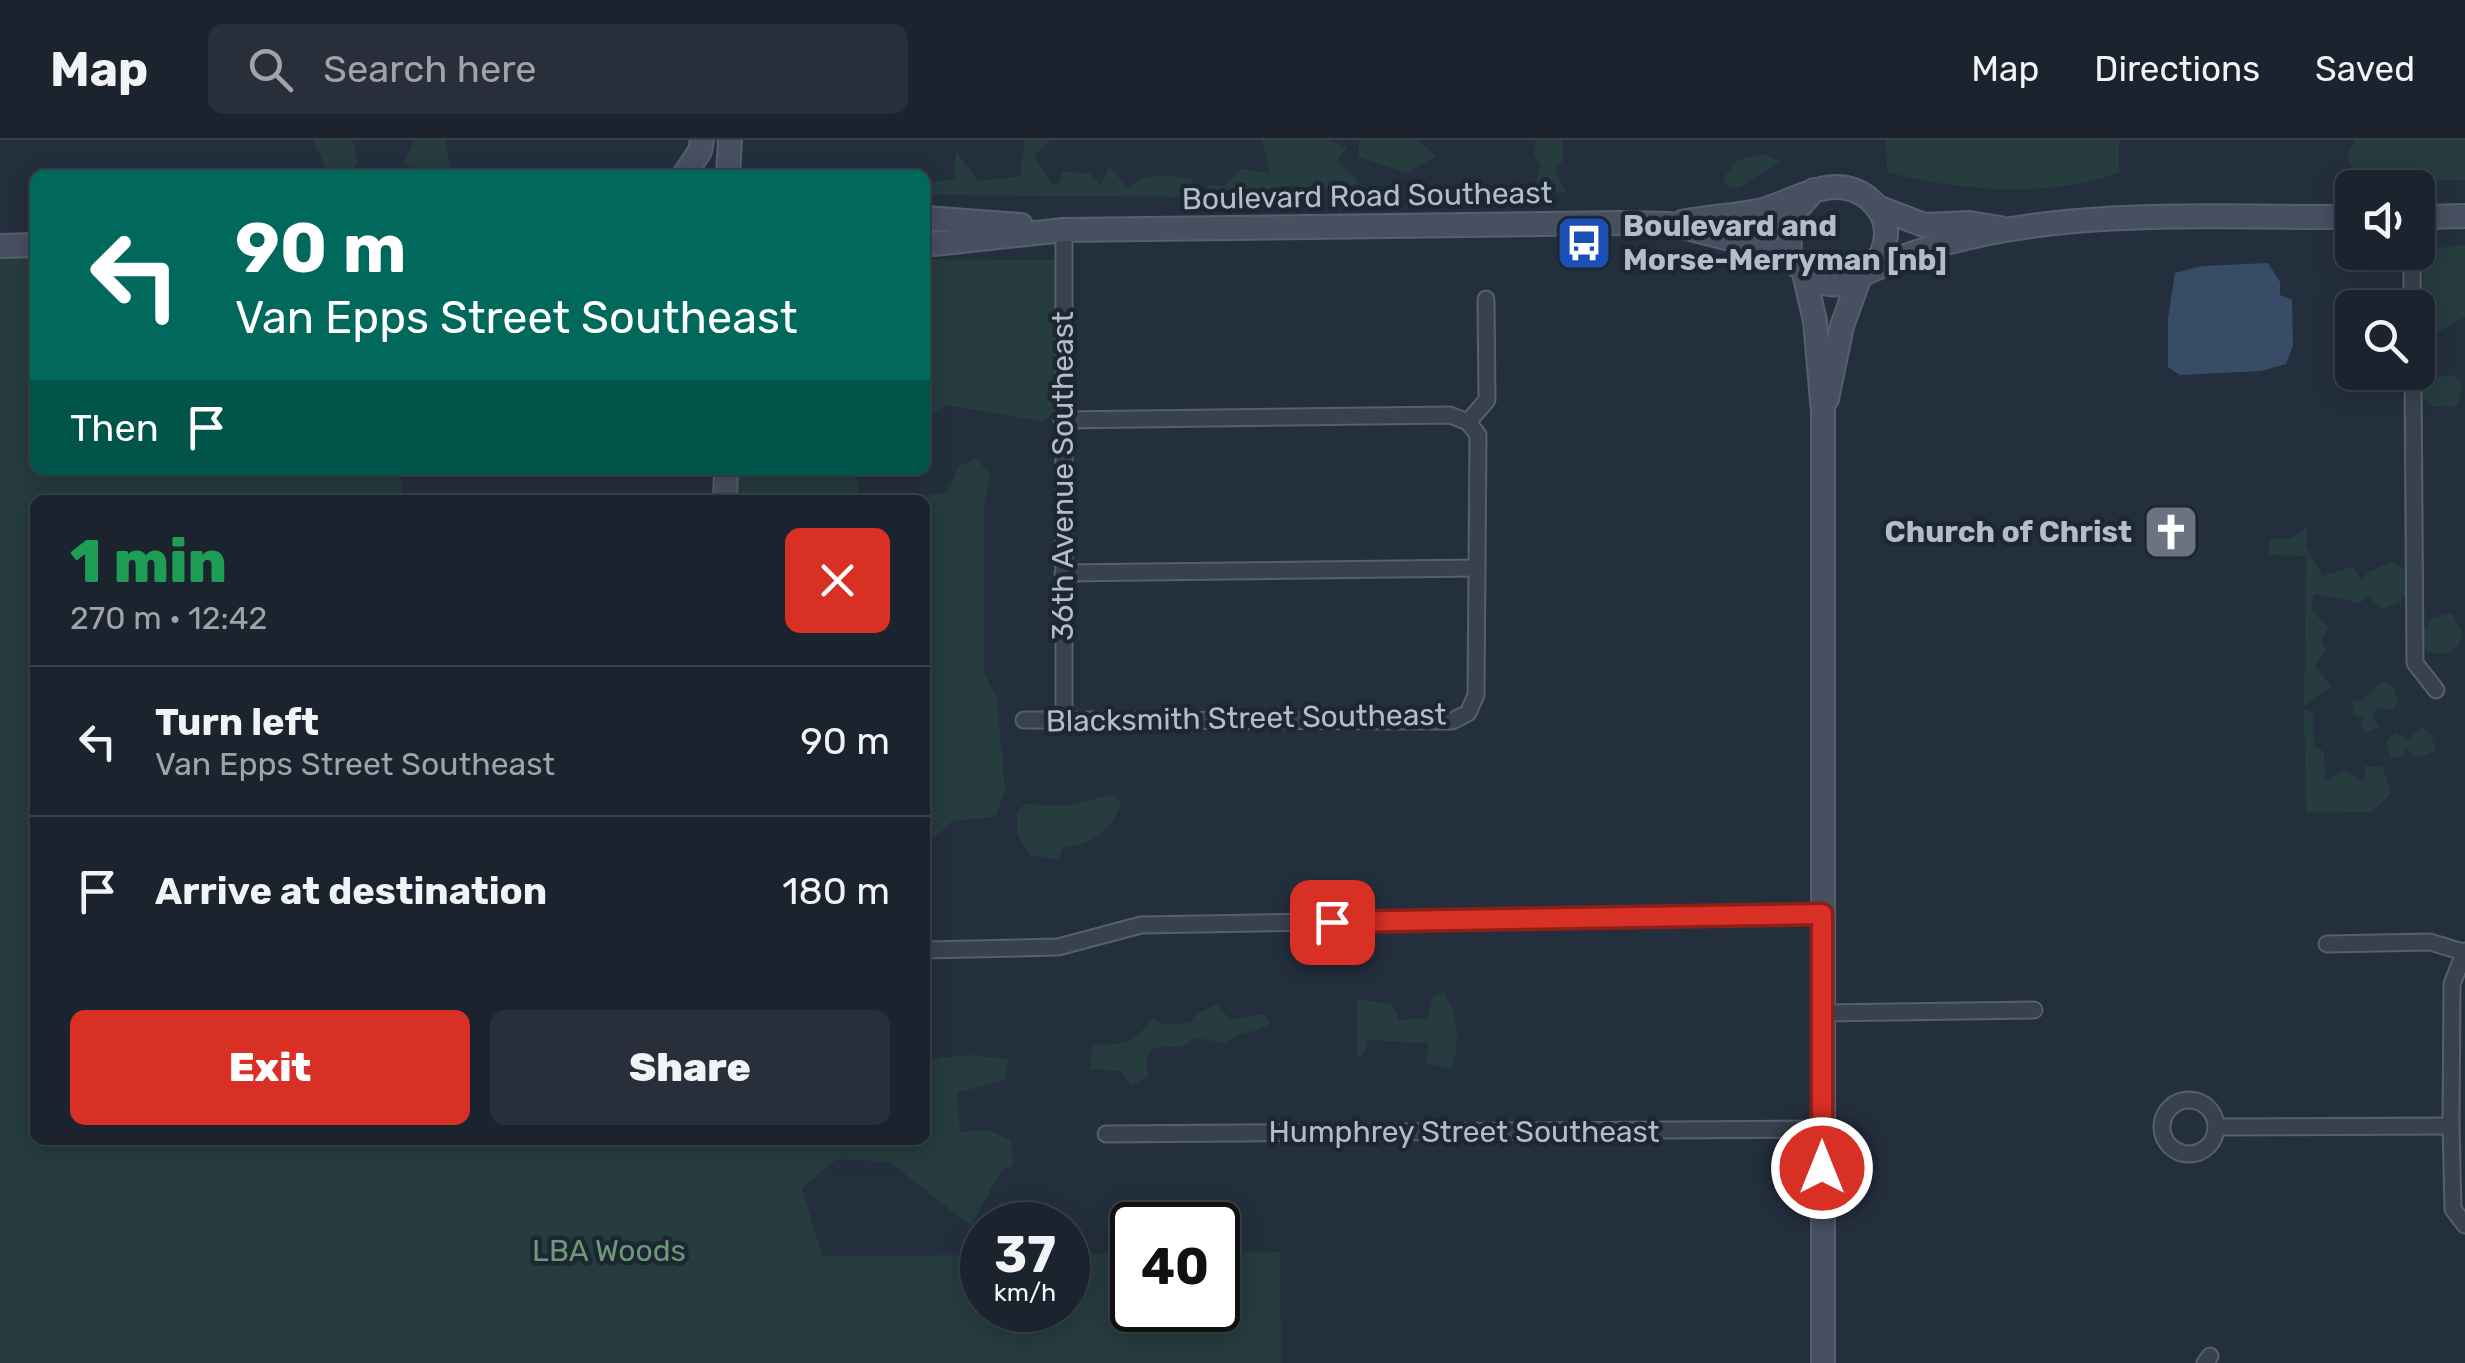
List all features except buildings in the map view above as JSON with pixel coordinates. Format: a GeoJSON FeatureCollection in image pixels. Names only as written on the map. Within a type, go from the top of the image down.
{"type":"FeatureCollection","features":[{"type":"Feature","properties":{"kind":"street"},"geometry":{"type":"LineString","coordinates":[[687,170],[700,151],[702,140]]}},
{"type":"Feature","properties":{"kind":"street"},"geometry":{"type":"LineString","coordinates":[[728,170],[730,140]]}},
{"type":"Feature","properties":{"kind":"street"},"geometry":{"type":"LineString","coordinates":[[1823,1363],[1823,412],[1815,321],[1797,264],[1790,219],[1814,190],[1846,188],[1877,207],[1924,225],[1968,223],[2004,229]]}},
{"type":"Feature","properties":{"kind":"street","name":"Boulevard Road Southeast"},"geometry":{"type":"LineString","coordinates":[[930,218],[1064,230],[1670,224],[1772,208],[1814,190]]}},
{"type":"Feature","properties":{"kind":"street"},"geometry":{"type":"LineString","coordinates":[[1823,412],[1842,326],[1885,241],[1877,207]]}},
{"type":"Feature","properties":{"kind":"street"},"geometry":{"type":"LineString","coordinates":[[1797,264],[1836,285],[1910,252],[2004,229],[2140,216],[2335,217]]}},
{"type":"Feature","properties":{"kind":"street"},"geometry":{"type":"LineString","coordinates":[[2435,217],[2465,216]]}},
{"type":"Feature","properties":{"kind":"street","name":"Boulevard Road Southeast"},"geometry":{"type":"LineString","coordinates":[[1670,224],[1746,240],[1797,264]]}},
{"type":"Feature","properties":{"kind":"street","name":"Boulevard Road Southeast"},"geometry":{"type":"LineString","coordinates":[[930,244],[1064,230]]}},
{"type":"Feature","properties":{"kind":"street","name":"36th Avenue Southeast"},"geometry":{"type":"LineString","coordinates":[[1064,230],[1064,722]]}},
{"type":"Feature","properties":{"kind":"street"},"geometry":{"type":"LineString","coordinates":[[0,246],[30,245]]}},
{"type":"Feature","properties":{"kind":"street"},"geometry":{"type":"LineString","coordinates":[[1468,422],[1486,400],[1486,299]]}},
{"type":"Feature","properties":{"kind":"street"},"geometry":{"type":"LineString","coordinates":[[2413,390],[2415,663],[2436,690]]}},
{"type":"Feature","properties":{"kind":"street"},"geometry":{"type":"LineString","coordinates":[[1062,420],[1450,415],[1468,422],[1478,435],[1477,568],[1063,573]]}},
{"type":"Feature","properties":{"kind":"street","name":"Blacksmith Street Southeast"},"geometry":{"type":"LineString","coordinates":[[1024,720],[1452,721],[1468,713],[1476,695],[1477,568]]}},
{"type":"Feature","properties":{"kind":"street"},"geometry":{"type":"LineString","coordinates":[[930,950],[1058,946],[1141,925],[1822,914]]}},
{"type":"Feature","properties":{"kind":"street"},"geometry":{"type":"LineString","coordinates":[[2327,944],[2430,942],[2464,952],[2452,984],[2450,1126],[2453,1209],[2465,1225]]}},
{"type":"Feature","properties":{"kind":"street"},"geometry":{"type":"LineString","coordinates":[[1822,1013],[2034,1010]]}},
{"type":"Feature","properties":{"kind":"street"},"geometry":{"type":"LineString","coordinates":[[2216,1126],[2450,1126]]}},
{"type":"Feature","properties":{"kind":"street","name":"Humphrey Street Southeast"},"geometry":{"type":"LineString","coordinates":[[1106,1134],[1822,1129]]}},
{"type":"Feature","properties":{"kind":"green space"},"geometry":{"type":"Polygon","coordinates":[[[313,140],[352,140],[358,162],[352,170],[327,170],[313,140]]]}},
{"type":"Feature","properties":{"kind":"green space"},"geometry":{"type":"Polygon","coordinates":[[[414,140],[445,140],[450,170],[412,170],[405,161],[414,140]]]}},
{"type":"Feature","properties":{"kind":"green space"},"geometry":{"type":"Polygon","coordinates":[[[1025,140],[1051,140],[1034,155],[1052,184],[1060,183],[1062,171],[1090,174],[1101,185],[1109,167],[1128,188],[1150,177],[1192,179],[1193,197],[930,195],[930,182],[954,179],[956,151],[978,181],[1020,176],[1025,140]]]}},
{"type":"Feature","properties":{"kind":"green space"},"geometry":{"type":"Polygon","coordinates":[[[1262,140],[1330,140],[1347,148],[1337,160],[1359,182],[1333,190],[1288,186],[1241,197],[1233,197],[1230,190],[1224,197],[1201,197],[1209,185],[1225,186],[1240,169],[1270,173],[1262,140]]]}},
{"type":"Feature","properties":{"kind":"green space"},"geometry":{"type":"Polygon","coordinates":[[[1359,140],[1418,140],[1436,156],[1407,173],[1359,157],[1359,140]]]}},
{"type":"Feature","properties":{"kind":"green space"},"geometry":{"type":"Polygon","coordinates":[[[1535,140],[1561,140],[1564,158],[1555,171],[1566,192],[1542,192],[1535,185],[1541,165],[1534,155],[1535,140]]]}},
{"type":"Feature","properties":{"kind":"green space"},"geometry":{"type":"Polygon","coordinates":[[[1886,140],[2119,140],[2119,172],[2093,181],[2034,189],[1942,184],[1887,172],[1886,140]]]}},
{"type":"Feature","properties":{"kind":"green space"},"geometry":{"type":"Polygon","coordinates":[[[2355,140],[2465,140],[2465,180],[2435,180],[2435,170],[2353,170],[2347,155],[2355,140]]]}},
{"type":"Feature","properties":{"kind":"green space"},"geometry":{"type":"Polygon","coordinates":[[[1763,154],[1780,162],[1740,187],[1729,188],[1723,179],[1737,160],[1763,154]]]}},
{"type":"Feature","properties":{"kind":"green space","name":"LBA Woods"},"geometry":{"type":"Polygon","coordinates":[[[30,245],[30,475],[402,475],[401,495],[30,495],[30,1145],[930,1145],[930,1059],[970,1055],[1008,1059],[1006,1079],[957,1093],[960,1132],[988,1130],[1011,1140],[1013,1166],[1002,1169],[984,1202],[960,1202],[960,1217],[890,1162],[837,1159],[802,1188],[822,1256],[960,1255],[960,1332],[1090,1332],[1090,1254],[1110,1254],[1110,1332],[1240,1332],[1240,1253],[1280,1252],[1281,1363],[0,1363],[0,246],[30,245]]]}},
{"type":"Feature","properties":{"kind":"green space"},"geometry":{"type":"Polygon","coordinates":[[[2465,245],[2465,317],[2435,334],[2435,290],[2419,290],[2418,273],[2435,270],[2435,248],[2465,245]]]}},
{"type":"Feature","properties":{"kind":"green space"},"geometry":{"type":"Polygon","coordinates":[[[930,259],[1063,260],[1062,403],[1044,422],[947,405],[930,416],[930,259]]]}},
{"type":"Feature","properties":{"kind":"green space"},"geometry":{"type":"Polygon","coordinates":[[[2453,375],[2463,385],[2457,406],[2432,407],[2419,394],[2421,390],[2435,390],[2435,377],[2453,375]]]}},
{"type":"Feature","properties":{"kind":"green space"},"geometry":{"type":"Polygon","coordinates":[[[977,458],[990,476],[984,504],[984,672],[997,698],[1005,791],[995,817],[952,821],[930,842],[928,495],[948,492],[959,466],[977,458]]]}},
{"type":"Feature","properties":{"kind":"green space"},"geometry":{"type":"Polygon","coordinates":[[[734,475],[857,475],[859,495],[735,495],[734,475]]]}},
{"type":"Feature","properties":{"kind":"green space"},"geometry":{"type":"Polygon","coordinates":[[[2307,528],[2306,547],[2323,576],[2353,566],[2362,580],[2368,572],[2391,562],[2409,571],[2413,588],[2401,601],[2383,609],[2367,596],[2360,603],[2314,594],[2311,609],[2328,628],[2321,640],[2326,650],[2315,665],[2331,687],[2304,706],[2306,552],[2305,556],[2269,555],[2270,539],[2290,539],[2307,528]]]}},
{"type":"Feature","properties":{"kind":"green space"},"geometry":{"type":"Polygon","coordinates":[[[2452,613],[2462,632],[2458,646],[2447,654],[2426,652],[2422,632],[2432,618],[2452,613]]]}},
{"type":"Feature","properties":{"kind":"green space"},"geometry":{"type":"Polygon","coordinates":[[[2382,681],[2393,686],[2398,702],[2392,710],[2377,708],[2373,716],[2379,727],[2366,733],[2359,725],[2365,718],[2353,714],[2352,701],[2364,699],[2382,681]]]}},
{"type":"Feature","properties":{"kind":"green space"},"geometry":{"type":"Polygon","coordinates":[[[2304,709],[2313,713],[2314,746],[2324,752],[2325,780],[2344,771],[2364,782],[2365,766],[2382,767],[2391,793],[2372,812],[2306,813],[2304,709]]]}},
{"type":"Feature","properties":{"kind":"green space"},"geometry":{"type":"Polygon","coordinates":[[[2422,727],[2431,735],[2436,751],[2417,758],[2406,748],[2404,755],[2391,759],[2386,742],[2396,733],[2408,739],[2422,727]]]}},
{"type":"Feature","properties":{"kind":"green space"},"geometry":{"type":"Polygon","coordinates":[[[1112,795],[1121,803],[1113,821],[1092,840],[1063,848],[1058,859],[1030,855],[1017,834],[1017,812],[1025,804],[1066,806],[1112,795]]]}},
{"type":"Feature","properties":{"kind":"green space"},"geometry":{"type":"Polygon","coordinates":[[[1443,992],[1456,1029],[1451,1069],[1427,1063],[1428,1043],[1368,1040],[1365,1052],[1357,1057],[1357,999],[1392,1004],[1399,1020],[1428,1018],[1433,996],[1443,992]]]}},
{"type":"Feature","properties":{"kind":"green space"},"geometry":{"type":"Polygon","coordinates":[[[1217,1004],[1230,1020],[1263,1014],[1270,1023],[1226,1043],[1195,1038],[1183,1046],[1153,1048],[1146,1058],[1148,1076],[1132,1085],[1120,1071],[1090,1069],[1093,1044],[1128,1041],[1153,1018],[1161,1024],[1190,1023],[1196,1014],[1217,1004]]]}},
{"type":"Feature","properties":{"kind":"water"},"geometry":{"type":"Polygon","coordinates":[[[2268,263],[2280,282],[2280,295],[2292,300],[2293,345],[2286,364],[2261,371],[2180,375],[2168,367],[2168,319],[2175,273],[2202,266],[2268,263]]]}},
{"type":"Feature","properties":{"kind":"place","name":"Boulevard and Morse-Merryman [nb]"},"geometry":{"type":"Point","coordinates":[1584,243]}},
{"type":"Feature","properties":{"kind":"place","name":"Church of Christ"},"geometry":{"type":"Point","coordinates":[2171,532]}},
{"type":"Feature","properties":{"kind":"route"},"geometry":{"type":"LineString","coordinates":[[1332,922],[1822,914],[1822,1168]]}}]}
